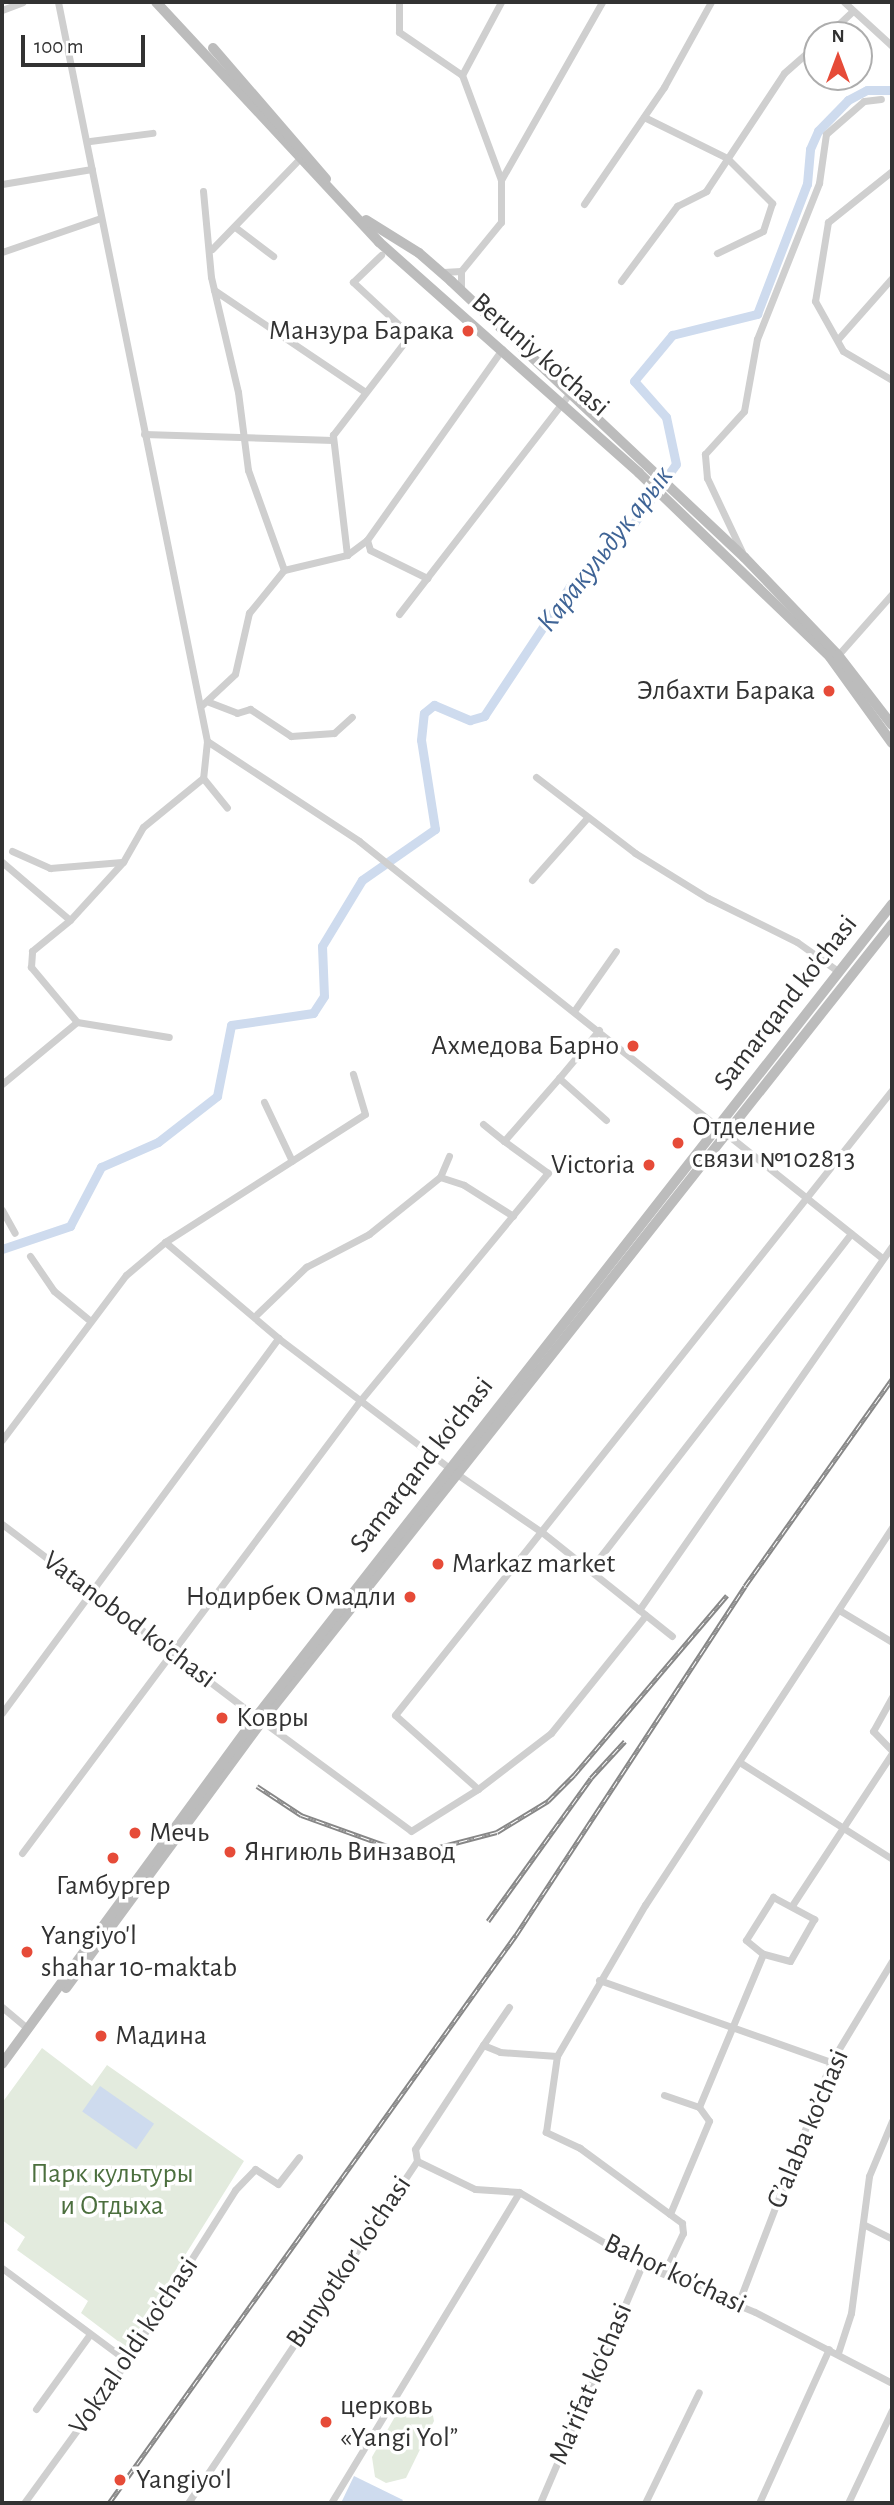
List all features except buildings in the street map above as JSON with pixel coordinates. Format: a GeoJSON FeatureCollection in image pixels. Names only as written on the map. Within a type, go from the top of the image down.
{"type":"FeatureCollection","features":[{"type":"Feature","properties":{"kind":"main road","name":"Beruniy ko'chasi"},"geometry":{"type":"LineString","coordinates":[[156,2],[230,75],[387,254],[565,398]]}},
{"type":"Feature","properties":{"kind":"main road","name":"Beruniy ko'chasi"},"geometry":{"type":"LineString","coordinates":[[165,2],[235,70],[302,157],[372,226],[406,245],[467,296],[565,398],[838,654],[892,725]]}},
{"type":"Feature","properties":{"kind":"main road"},"geometry":{"type":"LineString","coordinates":[[387,254],[394,245],[406,245]]}},
{"type":"Feature","properties":{"kind":"main road"},"geometry":{"type":"LineString","coordinates":[[456,312],[471,313],[467,296]]}},
{"type":"Feature","properties":{"kind":"main road","name":"Beruniy ko'chasi"},"geometry":{"type":"LineString","coordinates":[[740,561],[830,657],[892,743]]}},
{"type":"Feature","properties":{"kind":"main road","name":"Samarqand ko'chasi"},"geometry":{"type":"LineString","coordinates":[[2,2074],[30,2031],[259,1719],[892,904]]}},
{"type":"Feature","properties":{"kind":"main road","name":"Samarqand ko'chasi"},"geometry":{"type":"LineString","coordinates":[[453,1471],[727,1136],[892,924]]}},
{"type":"Feature","properties":{"kind":"main road","name":"Samarqand ko'chasi"},"geometry":{"type":"LineString","coordinates":[[2,2064],[30,2031]]}},
{"type":"Feature","properties":{"kind":"street"},"geometry":{"type":"LineString","coordinates":[[2,10],[23,2]]}},
{"type":"Feature","properties":{"kind":"street"},"geometry":{"type":"LineString","coordinates":[[58,2],[90,141],[98,219],[205,704],[207,741],[203,778],[143,827],[123,862],[29,959],[77,1022],[169,1037]]}},
{"type":"Feature","properties":{"kind":"street"},"geometry":{"type":"LineString","coordinates":[[399,2],[399,32],[462,75],[501,180],[501,222],[461,271]]}},
{"type":"Feature","properties":{"kind":"street"},"geometry":{"type":"LineString","coordinates":[[462,75],[501,2]]}},
{"type":"Feature","properties":{"kind":"street"},"geometry":{"type":"LineString","coordinates":[[501,180],[602,2]]}},
{"type":"Feature","properties":{"kind":"street"},"geometry":{"type":"LineString","coordinates":[[584,204],[643,117],[711,2]]}},
{"type":"Feature","properties":{"kind":"street"},"geometry":{"type":"LineString","coordinates":[[844,2],[892,46]]}},
{"type":"Feature","properties":{"kind":"street"},"geometry":{"type":"LineString","coordinates":[[842,21],[853,11]]}},
{"type":"Feature","properties":{"kind":"street"},"geometry":{"type":"LineString","coordinates":[[621,281],[677,206],[706,191],[784,74],[803,57]]}},
{"type":"Feature","properties":{"kind":"street"},"geometry":{"type":"LineString","coordinates":[[740,561],[707,478],[705,454],[744,411],[757,339],[819,183],[826,134],[864,101],[881,99]]}},
{"type":"Feature","properties":{"kind":"street"},"geometry":{"type":"LineString","coordinates":[[643,117],[727,158],[772,203],[770,220],[763,231],[717,253]]}},
{"type":"Feature","properties":{"kind":"street"},"geometry":{"type":"LineString","coordinates":[[90,141],[152,133]]}},
{"type":"Feature","properties":{"kind":"street"},"geometry":{"type":"LineString","coordinates":[[212,249],[302,157]]}},
{"type":"Feature","properties":{"kind":"street"},"geometry":{"type":"LineString","coordinates":[[2,184],[92,169]]}},
{"type":"Feature","properties":{"kind":"street"},"geometry":{"type":"LineString","coordinates":[[892,171],[828,222],[815,302],[843,351],[892,380]]}},
{"type":"Feature","properties":{"kind":"street"},"geometry":{"type":"LineString","coordinates":[[203,191],[212,249],[214,289],[245,434],[248,470],[284,570]]}},
{"type":"Feature","properties":{"kind":"street"},"geometry":{"type":"LineString","coordinates":[[2,252],[98,219]]}},
{"type":"Feature","properties":{"kind":"street"},"geometry":{"type":"LineString","coordinates":[[235,227],[273,256]]}},
{"type":"Feature","properties":{"kind":"street"},"geometry":{"type":"LineString","coordinates":[[347,555],[333,440],[365,392],[410,335],[354,282],[387,254]]}},
{"type":"Feature","properties":{"kind":"street"},"geometry":{"type":"LineString","coordinates":[[439,271],[461,271]]}},
{"type":"Feature","properties":{"kind":"street"},"geometry":{"type":"LineString","coordinates":[[461,271],[467,296]]}},
{"type":"Feature","properties":{"kind":"street"},"geometry":{"type":"LineString","coordinates":[[838,339],[892,278]]}},
{"type":"Feature","properties":{"kind":"street"},"geometry":{"type":"LineString","coordinates":[[214,289],[365,392]]}},
{"type":"Feature","properties":{"kind":"street"},"geometry":{"type":"LineString","coordinates":[[205,704],[235,674],[249,613],[284,570],[347,555],[367,540],[502,349]]}},
{"type":"Feature","properties":{"kind":"street"},"geometry":{"type":"LineString","coordinates":[[399,614],[565,398]]}},
{"type":"Feature","properties":{"kind":"street"},"geometry":{"type":"LineString","coordinates":[[144,434],[245,434],[333,440]]}},
{"type":"Feature","properties":{"kind":"street"},"geometry":{"type":"LineString","coordinates":[[367,540],[370,551],[427,578]]}},
{"type":"Feature","properties":{"kind":"street"},"geometry":{"type":"LineString","coordinates":[[838,654],[892,594]]}},
{"type":"Feature","properties":{"kind":"street"},"geometry":{"type":"LineString","coordinates":[[205,704],[237,713],[250,709],[291,736],[334,733],[352,717]]}},
{"type":"Feature","properties":{"kind":"street"},"geometry":{"type":"LineString","coordinates":[[207,741],[359,841],[882,1258]]}},
{"type":"Feature","properties":{"kind":"street"},"geometry":{"type":"LineString","coordinates":[[536,777],[588,817],[708,898],[796,942],[839,972]]}},
{"type":"Feature","properties":{"kind":"street"},"geometry":{"type":"LineString","coordinates":[[203,778],[227,808]]}},
{"type":"Feature","properties":{"kind":"street"},"geometry":{"type":"LineString","coordinates":[[532,880],[588,817]]}},
{"type":"Feature","properties":{"kind":"street"},"geometry":{"type":"LineString","coordinates":[[12,850],[50,868],[123,862]]}},
{"type":"Feature","properties":{"kind":"street"},"geometry":{"type":"LineString","coordinates":[[2,862],[69,920]]}},
{"type":"Feature","properties":{"kind":"street"},"geometry":{"type":"LineString","coordinates":[[574,1011],[616,951]]}},
{"type":"Feature","properties":{"kind":"street"},"geometry":{"type":"LineString","coordinates":[[2,1084],[77,1022]]}},
{"type":"Feature","properties":{"kind":"street"},"geometry":{"type":"LineString","coordinates":[[504,1141],[599,1030]]}},
{"type":"Feature","properties":{"kind":"street"},"geometry":{"type":"LineString","coordinates":[[2,1440],[88,1320],[125,1275],[165,1242],[366,1114],[353,1074]]}},
{"type":"Feature","properties":{"kind":"street"},"geometry":{"type":"LineString","coordinates":[[558,1078],[606,1120]]}},
{"type":"Feature","properties":{"kind":"street"},"geometry":{"type":"LineString","coordinates":[[478,1789],[395,1715],[543,1532],[805,1196],[892,1091]]}},
{"type":"Feature","properties":{"kind":"street"},"geometry":{"type":"LineString","coordinates":[[264,1102],[292,1161]]}},
{"type":"Feature","properties":{"kind":"street"},"geometry":{"type":"LineString","coordinates":[[22,1853],[171,1650],[359,1402],[548,1172],[483,1124]]}},
{"type":"Feature","properties":{"kind":"street"},"geometry":{"type":"LineString","coordinates":[[255,1316],[306,1267],[369,1234],[440,1177],[449,1156]]}},
{"type":"Feature","properties":{"kind":"street"},"geometry":{"type":"LineString","coordinates":[[440,1177],[464,1185],[513,1216]]}},
{"type":"Feature","properties":{"kind":"street"},"geometry":{"type":"LineString","coordinates":[[2,1210],[15,1233]]}},
{"type":"Feature","properties":{"kind":"street"},"geometry":{"type":"LineString","coordinates":[[590,1570],[851,1233]]}},
{"type":"Feature","properties":{"kind":"street"},"geometry":{"type":"LineString","coordinates":[[165,1242],[278,1338],[359,1402],[453,1471],[543,1532],[672,1636]]}},
{"type":"Feature","properties":{"kind":"street","name":"Vatanobod ko'chasi"},"geometry":{"type":"LineString","coordinates":[[2,1524],[411,1831],[478,1789],[551,1733],[642,1612],[892,1246]]}},
{"type":"Feature","properties":{"kind":"street"},"geometry":{"type":"LineString","coordinates":[[30,1256],[54,1290],[88,1320]]}},
{"type":"Feature","properties":{"kind":"street"},"geometry":{"type":"LineString","coordinates":[[2,1713],[278,1338]]}},
{"type":"Feature","properties":{"kind":"street"},"geometry":{"type":"LineString","coordinates":[[664,2273],[683,2233],[682,2223],[580,2148],[546,2132],[557,2056],[599,1980],[892,1527]]}},
{"type":"Feature","properties":{"kind":"street"},"geometry":{"type":"LineString","coordinates":[[839,1610],[892,1642]]}},
{"type":"Feature","properties":{"kind":"street"},"geometry":{"type":"LineString","coordinates":[[793,1904],[892,1752],[873,1731],[892,1697]]}},
{"type":"Feature","properties":{"kind":"street"},"geometry":{"type":"LineString","coordinates":[[741,1763],[892,1859]]}},
{"type":"Feature","properties":{"kind":"street"},"geometry":{"type":"LineString","coordinates":[[769,1900],[793,1904],[814,1919],[795,1958],[785,1961],[763,1954],[748,1944],[747,1936],[769,1900]]}},
{"type":"Feature","properties":{"kind":"street"},"geometry":{"type":"LineString","coordinates":[[699,2107],[763,1954]]}},
{"type":"Feature","properties":{"kind":"street","name":"G’alaba ko’chasi"},"geometry":{"type":"LineString","coordinates":[[737,2304],[831,2062],[892,1961]]}},
{"type":"Feature","properties":{"kind":"street"},"geometry":{"type":"LineString","coordinates":[[599,1980],[831,2062]]}},
{"type":"Feature","properties":{"kind":"street"},"geometry":{"type":"LineString","coordinates":[[2,2007],[30,2031]]}},
{"type":"Feature","properties":{"kind":"street","name":"Bunyotkor ko'chasi"},"geometry":{"type":"LineString","coordinates":[[188,2503],[417,2161],[415,2149],[509,2007]]}},
{"type":"Feature","properties":{"kind":"street"},"geometry":{"type":"LineString","coordinates":[[483,2045],[500,2052],[557,2056]]}},
{"type":"Feature","properties":{"kind":"street"},"geometry":{"type":"LineString","coordinates":[[664,2095],[699,2107],[709,2121],[670,2214]]}},
{"type":"Feature","properties":{"kind":"street"},"geometry":{"type":"LineString","coordinates":[[838,2353],[851,2313],[869,2176],[892,2120]]}},
{"type":"Feature","properties":{"kind":"street","name":"Vokzal oldi ko'chasi"},"geometry":{"type":"LineString","coordinates":[[24,2503],[127,2361],[235,2190],[255,2169],[278,2184],[299,2157]]}},
{"type":"Feature","properties":{"kind":"street","name":"Bahor ko'chasi"},"geometry":{"type":"LineString","coordinates":[[417,2161],[475,2189],[519,2192],[642,2265],[737,2304],[838,2353],[892,2383]]}},
{"type":"Feature","properties":{"kind":"street"},"geometry":{"type":"LineString","coordinates":[[331,2503],[519,2192]]}},
{"type":"Feature","properties":{"kind":"street"},"geometry":{"type":"LineString","coordinates":[[863,2224],[892,2239]]}},
{"type":"Feature","properties":{"kind":"street","name":"Ma'rifat ko'chasi"},"geometry":{"type":"LineString","coordinates":[[540,2503],[642,2265]]}},
{"type":"Feature","properties":{"kind":"street"},"geometry":{"type":"LineString","coordinates":[[2,2268],[127,2361]]}},
{"type":"Feature","properties":{"kind":"street"},"geometry":{"type":"LineString","coordinates":[[36,2409],[90,2334]]}},
{"type":"Feature","properties":{"kind":"street"},"geometry":{"type":"LineString","coordinates":[[759,2503],[829,2349]]}},
{"type":"Feature","properties":{"kind":"street"},"geometry":{"type":"LineString","coordinates":[[645,2503],[699,2392]]}},
{"type":"Feature","properties":{"kind":"street"},"geometry":{"type":"LineString","coordinates":[[848,2503],[892,2410]]}},
{"type":"Feature","properties":{"kind":"green space","name":"Парк культуры и Отдыха"},"geometry":{"type":"Polygon","coordinates":[[[42,2048],[92,2086],[107,2065],[244,2161],[127,2348],[81,2313],[88,2301],[17,2250],[25,2237],[2,2220],[2,2103],[42,2048]]]}},
{"type":"Feature","properties":{"kind":"green space"},"geometry":{"type":"Polygon","coordinates":[[[420,2399],[431,2405],[434,2421],[406,2478],[386,2483],[375,2477],[372,2457],[401,2406],[420,2399]]]}},
{"type":"Feature","properties":{"kind":"water"},"geometry":{"type":"Polygon","coordinates":[[[100,2086],[154,2124],[136,2149],[82,2111],[100,2086]]]}},
{"type":"Feature","properties":{"kind":"water"},"geometry":{"type":"Polygon","coordinates":[[[354,2476],[403,2500],[401,2503],[341,2503],[354,2476]]]}},
{"type":"Feature","properties":{"kind":"waterway","name":"Каракульдук арык"},"geometry":{"type":"LineString","coordinates":[[2,1249],[70,1226],[101,1167],[158,1142],[217,1096],[231,1025],[313,1013],[324,996],[322,946],[362,880],[435,829],[421,740],[424,713],[434,705],[470,720],[484,716],[570,586],[634,523],[676,464],[666,417],[634,381],[672,335],[757,314],[807,184],[810,149],[818,131],[848,100],[867,90],[892,90]]}},
{"type":"Feature","properties":{"kind":"railway"},"geometry":{"type":"LineString","coordinates":[[109,2503],[516,1935],[745,1586],[892,1379]]}},
{"type":"Feature","properties":{"kind":"railway"},"geometry":{"type":"LineString","coordinates":[[257,1786],[301,1815],[390,1847],[428,1850],[497,1832],[548,1801],[574,1775],[727,1595]]}},
{"type":"Feature","properties":{"kind":"railway"},"geometry":{"type":"LineString","coordinates":[[488,1921],[591,1778],[625,1741]]}},
{"type":"Feature","properties":{"kind":"place","name":"Манзура Барака"},"geometry":{"type":"Point","coordinates":[468,331]}},
{"type":"Feature","properties":{"kind":"place","name":"Элбахти Барака"},"geometry":{"type":"Point","coordinates":[829,691]}},
{"type":"Feature","properties":{"kind":"place","name":"Ахмедова Барно"},"geometry":{"type":"Point","coordinates":[633,1046]}},
{"type":"Feature","properties":{"kind":"place","name":"Отделение связи №102813"},"geometry":{"type":"Point","coordinates":[678,1143]}},
{"type":"Feature","properties":{"kind":"place","name":"Victoria"},"geometry":{"type":"Point","coordinates":[649,1165]}},
{"type":"Feature","properties":{"kind":"place","name":"Markaz market"},"geometry":{"type":"Point","coordinates":[438,1564]}},
{"type":"Feature","properties":{"kind":"place","name":"Нодирбек Омадли"},"geometry":{"type":"Point","coordinates":[410,1597]}},
{"type":"Feature","properties":{"kind":"place","name":"Ковры"},"geometry":{"type":"Point","coordinates":[222,1718]}},
{"type":"Feature","properties":{"kind":"place","name":"Мечь"},"geometry":{"type":"Point","coordinates":[135,1833]}},
{"type":"Feature","properties":{"kind":"place","name":"Янгиюль Винзавод"},"geometry":{"type":"Point","coordinates":[230,1852]}},
{"type":"Feature","properties":{"kind":"place","name":"Гамбургер"},"geometry":{"type":"Point","coordinates":[113,1858]}},
{"type":"Feature","properties":{"kind":"place","name":"Yangiyo'l shahar 10-maktab"},"geometry":{"type":"Point","coordinates":[27,1952]}},
{"type":"Feature","properties":{"kind":"place","name":"Мадина"},"geometry":{"type":"Point","coordinates":[101,2036]}},
{"type":"Feature","properties":{"kind":"place","name":"церковь «Yangi Yol”"},"geometry":{"type":"Point","coordinates":[326,2422]}},
{"type":"Feature","properties":{"kind":"place","name":"Yangiyo'l"},"geometry":{"type":"Point","coordinates":[120,2480]}}]}
